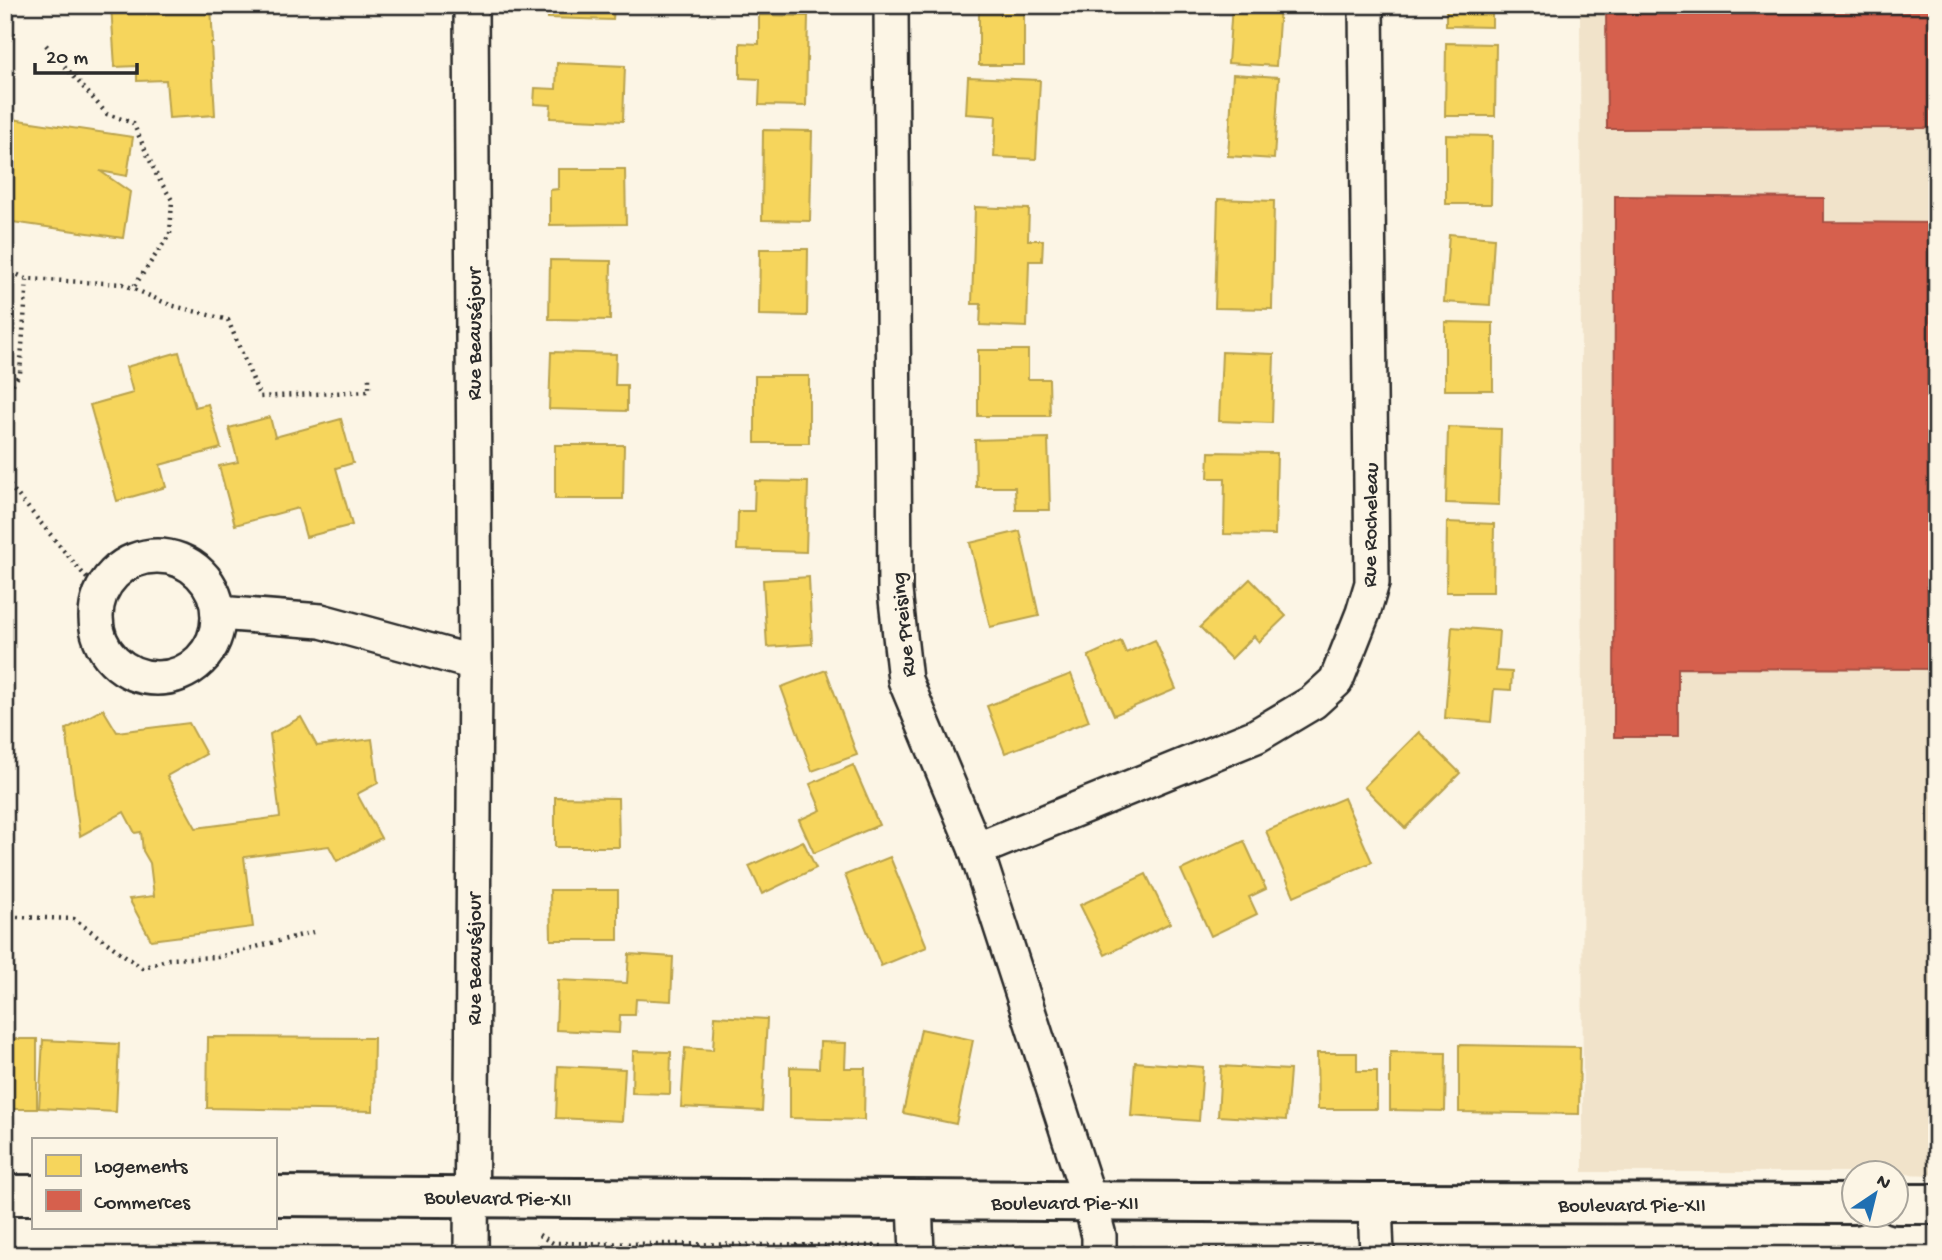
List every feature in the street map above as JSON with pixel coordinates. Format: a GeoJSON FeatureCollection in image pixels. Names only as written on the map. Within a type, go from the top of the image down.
{"type":"FeatureCollection","features":[{"type":"Feature","properties":{"kind":"street","name":"Rue Beauséjour"},"geometry":{"type":"LineString","coordinates":[[471,5],[475,663],[471,1255]]}},
{"type":"Feature","properties":{"kind":"street","name":"Rue Preising"},"geometry":{"type":"LineString","coordinates":[[891,5],[895,591],[905,680],[976,850],[1090,1202],[1100,1250]]}},
{"type":"Feature","properties":{"kind":"street","name":"Rue Rocheleau"},"geometry":{"type":"LineString","coordinates":[[976,850],[1256,736],[1313,702],[1336,681],[1372,583],[1366,5]]}},
{"type":"Feature","properties":{"kind":"street"},"geometry":{"type":"LineString","coordinates":[[159,556],[178,560],[197,571],[213,593],[218,613],[216,633],[206,653],[192,668],[172,677],[148,678],[135,675],[117,664],[101,644],[96,623],[100,594],[111,576],[138,559],[159,556]]}},
{"type":"Feature","properties":{"kind":"street"},"geometry":{"type":"LineString","coordinates":[[218,613],[321,621],[475,663]]}},
{"type":"Feature","properties":{"kind":"street"},"geometry":{"type":"LineString","coordinates":[[5,1195],[32,1195]]}},
{"type":"Feature","properties":{"kind":"street","name":"Boulevard Pie-XII"},"geometry":{"type":"LineString","coordinates":[[276,1196],[1840,1204]]}},
{"type":"Feature","properties":{"kind":"street"},"geometry":{"type":"LineString","coordinates":[[915,1200],[932,1250]]}},
{"type":"Feature","properties":{"kind":"street"},"geometry":{"type":"LineString","coordinates":[[1375,1203],[1388,1252]]}},
{"type":"Feature","properties":{"kind":"street"},"geometry":{"type":"LineString","coordinates":[[1910,1204],[1937,1204]]}},
{"type":"Feature","properties":{"kind":"path"},"geometry":{"type":"LineString","coordinates":[[46,45],[107,114],[133,123],[157,176],[172,200],[170,234],[133,288]]}},
{"type":"Feature","properties":{"kind":"path"},"geometry":{"type":"LineString","coordinates":[[5,269],[27,279],[123,284],[170,305],[228,320],[260,397],[369,391],[369,374]]}},
{"type":"Feature","properties":{"kind":"path"},"geometry":{"type":"LineString","coordinates":[[5,396],[20,373],[27,279]]}},
{"type":"Feature","properties":{"kind":"path"},"geometry":{"type":"LineString","coordinates":[[5,480],[100,594]]}},
{"type":"Feature","properties":{"kind":"path"},"geometry":{"type":"LineString","coordinates":[[17,917],[74,919],[142,968],[169,959],[218,957],[313,932]]}},
{"type":"Feature","properties":{"kind":"path","name":"Boulevard Pie-XII"},"geometry":{"type":"LineString","coordinates":[[530,1230],[553,1243],[875,1246]]}},
{"type":"Feature","properties":{"kind":"path"},"geometry":{"type":"LineString","coordinates":[[932,1250],[1344,1251]]}},
{"type":"Feature","properties":{"kind":"path"},"geometry":{"type":"LineString","coordinates":[[1388,1252],[1677,1255]]}},
{"type":"Feature","properties":{"kind":"shaded area"},"geometry":{"type":"Polygon","coordinates":[[[1580,5],[1937,5],[1937,1175],[1910,1174],[1910,1158],[1840,1158],[1840,1172],[1583,1172],[1580,5]]]}},
{"type":"Feature","properties":{"kind":"building: Logements"},"geometry":{"type":"Polygon","coordinates":[[[111,5],[211,5],[215,115],[169,118],[166,80],[137,81],[137,66],[115,67],[111,5]]]}},
{"type":"Feature","properties":{"kind":"building: Logements"},"geometry":{"type":"Polygon","coordinates":[[[549,5],[614,5],[613,20],[548,18],[549,5]]]}},
{"type":"Feature","properties":{"kind":"building: Logements"},"geometry":{"type":"Polygon","coordinates":[[[979,5],[1024,5],[1024,65],[979,65],[979,5]]]}},
{"type":"Feature","properties":{"kind":"building: Logements"},"geometry":{"type":"Polygon","coordinates":[[[1232,5],[1280,5],[1276,66],[1228,63],[1232,5]]]}},
{"type":"Feature","properties":{"kind":"building: Logements"},"geometry":{"type":"Polygon","coordinates":[[[1446,5],[1492,5],[1492,27],[1446,26],[1446,5]]]}},
{"type":"Feature","properties":{"kind":"building: Logements"},"geometry":{"type":"Polygon","coordinates":[[[759,15],[808,16],[806,106],[759,105],[760,79],[740,78],[740,43],[759,44],[759,15]]]}},
{"type":"Feature","properties":{"kind":"building: Logements"},"geometry":{"type":"Polygon","coordinates":[[[1446,43],[1496,44],[1495,116],[1445,116],[1446,43]]]}},
{"type":"Feature","properties":{"kind":"building: Logements"},"geometry":{"type":"Polygon","coordinates":[[[557,63],[625,66],[623,121],[550,118],[551,105],[534,104],[535,88],[556,89],[557,63]]]}},
{"type":"Feature","properties":{"kind":"building: Logements"},"geometry":{"type":"Polygon","coordinates":[[[1233,74],[1279,77],[1274,159],[1228,156],[1233,74]]]}},
{"type":"Feature","properties":{"kind":"building: Logements"},"geometry":{"type":"Polygon","coordinates":[[[968,77],[1040,80],[1036,159],[994,157],[996,116],[966,114],[968,77]]]}},
{"type":"Feature","properties":{"kind":"building: Logements"},"geometry":{"type":"Polygon","coordinates":[[[5,118],[133,137],[127,176],[100,171],[130,192],[123,238],[5,221],[5,118]]]}},
{"type":"Feature","properties":{"kind":"building: Logements"},"geometry":{"type":"Polygon","coordinates":[[[763,130],[812,131],[810,221],[762,220],[763,130]]]}},
{"type":"Feature","properties":{"kind":"building: Logements"},"geometry":{"type":"Polygon","coordinates":[[[1446,135],[1492,136],[1491,204],[1446,204],[1446,135]]]}},
{"type":"Feature","properties":{"kind":"building: Logements"},"geometry":{"type":"Polygon","coordinates":[[[558,169],[625,169],[626,224],[550,225],[550,190],[558,189],[558,169]]]}},
{"type":"Feature","properties":{"kind":"building: Logements"},"geometry":{"type":"Polygon","coordinates":[[[1218,199],[1274,201],[1272,309],[1215,308],[1218,199]]]}},
{"type":"Feature","properties":{"kind":"building: Logements"},"geometry":{"type":"Polygon","coordinates":[[[975,207],[1029,209],[1028,240],[1043,240],[1042,261],[1029,261],[1027,327],[980,325],[981,304],[972,304],[975,207]]]}},
{"type":"Feature","properties":{"kind":"building: Logements"},"geometry":{"type":"Polygon","coordinates":[[[1449,234],[1494,238],[1490,305],[1444,302],[1449,234]]]}},
{"type":"Feature","properties":{"kind":"building: Logements"},"geometry":{"type":"Polygon","coordinates":[[[760,249],[808,249],[807,316],[759,315],[760,249]]]}},
{"type":"Feature","properties":{"kind":"building: Logements"},"geometry":{"type":"Polygon","coordinates":[[[550,260],[611,261],[610,320],[549,319],[550,260]]]}},
{"type":"Feature","properties":{"kind":"building: Logements"},"geometry":{"type":"Polygon","coordinates":[[[1445,322],[1493,323],[1493,390],[1445,390],[1445,322]]]}},
{"type":"Feature","properties":{"kind":"building: Logements"},"geometry":{"type":"Polygon","coordinates":[[[978,350],[1028,350],[1028,379],[1049,379],[1050,416],[978,416],[978,350]]]}},
{"type":"Feature","properties":{"kind":"building: Logements"},"geometry":{"type":"Polygon","coordinates":[[[179,352],[195,407],[208,404],[221,448],[160,465],[166,487],[117,501],[90,405],[133,393],[126,367],[179,352]]]}},
{"type":"Feature","properties":{"kind":"building: Logements"},"geometry":{"type":"Polygon","coordinates":[[[551,352],[616,354],[615,385],[627,385],[627,411],[549,409],[551,352]]]}},
{"type":"Feature","properties":{"kind":"building: Logements"},"geometry":{"type":"Polygon","coordinates":[[[1222,352],[1274,354],[1272,423],[1219,421],[1222,352]]]}},
{"type":"Feature","properties":{"kind":"building: Logements"},"geometry":{"type":"Polygon","coordinates":[[[755,376],[809,376],[809,443],[755,443],[755,376]]]}},
{"type":"Feature","properties":{"kind":"building: Logements"},"geometry":{"type":"Polygon","coordinates":[[[270,417],[275,437],[341,419],[353,463],[336,468],[352,525],[306,537],[298,508],[235,525],[219,466],[238,462],[229,428],[270,417]]]}},
{"type":"Feature","properties":{"kind":"building: Logements"},"geometry":{"type":"Polygon","coordinates":[[[1448,427],[1501,429],[1499,505],[1446,503],[1448,427]]]}},
{"type":"Feature","properties":{"kind":"building: Logements"},"geometry":{"type":"Polygon","coordinates":[[[1048,438],[1050,510],[1016,510],[1015,487],[976,487],[975,440],[1048,438]]]}},
{"type":"Feature","properties":{"kind":"building: Logements"},"geometry":{"type":"Polygon","coordinates":[[[555,445],[624,445],[623,499],[555,499],[555,445]]]}},
{"type":"Feature","properties":{"kind":"building: Logements"},"geometry":{"type":"Polygon","coordinates":[[[1209,452],[1277,453],[1275,535],[1224,534],[1225,478],[1208,478],[1209,452]]]}},
{"type":"Feature","properties":{"kind":"building: Logements"},"geometry":{"type":"Polygon","coordinates":[[[755,481],[808,482],[806,552],[737,550],[738,511],[754,511],[755,481]]]}},
{"type":"Feature","properties":{"kind":"building: Logements"},"geometry":{"type":"Polygon","coordinates":[[[1447,522],[1494,524],[1493,592],[1446,592],[1447,522]]]}},
{"type":"Feature","properties":{"kind":"building: Logements"},"geometry":{"type":"Polygon","coordinates":[[[1020,531],[1039,616],[990,627],[970,543],[1020,531]]]}},
{"type":"Feature","properties":{"kind":"building: Logements"},"geometry":{"type":"Polygon","coordinates":[[[809,577],[812,644],[767,647],[763,580],[809,577]]]}},
{"type":"Feature","properties":{"kind":"building: Logements"},"geometry":{"type":"Polygon","coordinates":[[[1250,579],[1286,616],[1259,642],[1254,636],[1231,659],[1200,627],[1250,579]]]}},
{"type":"Feature","properties":{"kind":"building: Logements"},"geometry":{"type":"Polygon","coordinates":[[[1452,627],[1499,631],[1496,671],[1512,672],[1511,690],[1494,689],[1491,722],[1445,718],[1452,627]]]}},
{"type":"Feature","properties":{"kind":"building: Logements"},"geometry":{"type":"Polygon","coordinates":[[[1155,640],[1176,689],[1114,715],[1088,656],[1121,641],[1126,653],[1155,640]]]}},
{"type":"Feature","properties":{"kind":"building: Logements"},"geometry":{"type":"Polygon","coordinates":[[[826,670],[857,755],[812,771],[781,687],[826,670]]]}},
{"type":"Feature","properties":{"kind":"building: Logements"},"geometry":{"type":"Polygon","coordinates":[[[1071,674],[1089,721],[1005,753],[987,706],[1071,674]]]}},
{"type":"Feature","properties":{"kind":"building: Logements"},"geometry":{"type":"Polygon","coordinates":[[[103,709],[117,732],[189,723],[206,754],[167,776],[196,828],[280,817],[270,734],[301,717],[317,746],[372,739],[378,783],[357,794],[381,838],[337,861],[329,846],[244,857],[253,927],[151,940],[129,899],[154,896],[150,863],[143,851],[141,832],[135,833],[124,812],[80,836],[66,729],[103,709]]]}},
{"type":"Feature","properties":{"kind":"building: Logements"},"geometry":{"type":"Polygon","coordinates":[[[1419,732],[1460,773],[1405,828],[1364,787],[1419,732]]]}},
{"type":"Feature","properties":{"kind":"building: Logements"},"geometry":{"type":"Polygon","coordinates":[[[853,765],[879,825],[814,853],[799,820],[821,810],[810,784],[853,765]]]}},
{"type":"Feature","properties":{"kind":"building: Logements"},"geometry":{"type":"Polygon","coordinates":[[[555,797],[618,798],[619,847],[555,847],[555,797]]]}},
{"type":"Feature","properties":{"kind":"building: Logements"},"geometry":{"type":"Polygon","coordinates":[[[1344,798],[1372,862],[1294,896],[1266,831],[1344,798]]]}},
{"type":"Feature","properties":{"kind":"building: Logements"},"geometry":{"type":"Polygon","coordinates":[[[803,841],[816,868],[762,894],[749,866],[803,841]]]}},
{"type":"Feature","properties":{"kind":"building: Logements"},"geometry":{"type":"Polygon","coordinates":[[[1244,841],[1266,889],[1249,897],[1257,914],[1211,936],[1181,870],[1244,841]]]}},
{"type":"Feature","properties":{"kind":"building: Logements"},"geometry":{"type":"Polygon","coordinates":[[[890,857],[927,947],[881,966],[845,875],[890,857]]]}},
{"type":"Feature","properties":{"kind":"building: Logements"},"geometry":{"type":"Polygon","coordinates":[[[1146,874],[1170,923],[1105,955],[1080,905],[1146,874]]]}},
{"type":"Feature","properties":{"kind":"building: Logements"},"geometry":{"type":"Polygon","coordinates":[[[550,890],[618,890],[618,940],[551,940],[550,890]]]}},
{"type":"Feature","properties":{"kind":"building: Logements"},"geometry":{"type":"Polygon","coordinates":[[[629,954],[673,957],[671,1001],[636,999],[635,1015],[620,1015],[619,1033],[556,1030],[558,980],[627,983],[629,954]]]}},
{"type":"Feature","properties":{"kind":"building: Logements"},"geometry":{"type":"Polygon","coordinates":[[[715,1016],[767,1019],[762,1111],[681,1107],[685,1048],[713,1050],[715,1016]]]}},
{"type":"Feature","properties":{"kind":"building: Logements"},"geometry":{"type":"Polygon","coordinates":[[[921,1029],[973,1040],[956,1124],[903,1113],[921,1029]]]}},
{"type":"Feature","properties":{"kind":"building: Logements"},"geometry":{"type":"Polygon","coordinates":[[[208,1037],[374,1038],[373,1111],[207,1108],[208,1037]]]}},
{"type":"Feature","properties":{"kind":"building: Logements"},"geometry":{"type":"Polygon","coordinates":[[[5,1039],[37,1039],[37,1109],[5,1109],[5,1039]]]}},
{"type":"Feature","properties":{"kind":"building: Logements"},"geometry":{"type":"Polygon","coordinates":[[[43,1040],[119,1044],[116,1112],[39,1108],[43,1040]]]}},
{"type":"Feature","properties":{"kind":"building: Logements"},"geometry":{"type":"Polygon","coordinates":[[[820,1042],[846,1043],[845,1068],[865,1068],[864,1120],[790,1118],[790,1067],[819,1068],[820,1042]]]}},
{"type":"Feature","properties":{"kind":"building: Logements"},"geometry":{"type":"Polygon","coordinates":[[[1459,1045],[1580,1047],[1579,1114],[1459,1112],[1459,1045]]]}},
{"type":"Feature","properties":{"kind":"building: Logements"},"geometry":{"type":"Polygon","coordinates":[[[633,1051],[671,1052],[670,1094],[632,1093],[633,1051]]]}},
{"type":"Feature","properties":{"kind":"building: Logements"},"geometry":{"type":"Polygon","coordinates":[[[1390,1052],[1446,1053],[1445,1111],[1390,1110],[1390,1052]]]}},
{"type":"Feature","properties":{"kind":"building: Logements"},"geometry":{"type":"Polygon","coordinates":[[[1317,1053],[1357,1053],[1357,1071],[1377,1071],[1377,1109],[1318,1109],[1317,1053]]]}},
{"type":"Feature","properties":{"kind":"building: Logements"},"geometry":{"type":"Polygon","coordinates":[[[1135,1062],[1203,1067],[1199,1121],[1131,1116],[1135,1062]]]}},
{"type":"Feature","properties":{"kind":"building: Logements"},"geometry":{"type":"Polygon","coordinates":[[[558,1066],[625,1069],[622,1121],[556,1118],[558,1066]]]}},
{"type":"Feature","properties":{"kind":"building: Logements"},"geometry":{"type":"Polygon","coordinates":[[[1221,1066],[1290,1070],[1286,1120],[1218,1116],[1221,1066]]]}},
{"type":"Feature","properties":{"kind":"building: Commerces"},"geometry":{"type":"Polygon","coordinates":[[[1606,5],[1937,5],[1937,128],[1607,129],[1606,5]]]}},
{"type":"Feature","properties":{"kind":"building: Commerces"},"geometry":{"type":"Polygon","coordinates":[[[1615,196],[1824,198],[1824,222],[1937,223],[1937,669],[1678,668],[1678,737],[1614,737],[1615,196]]]}}]}
